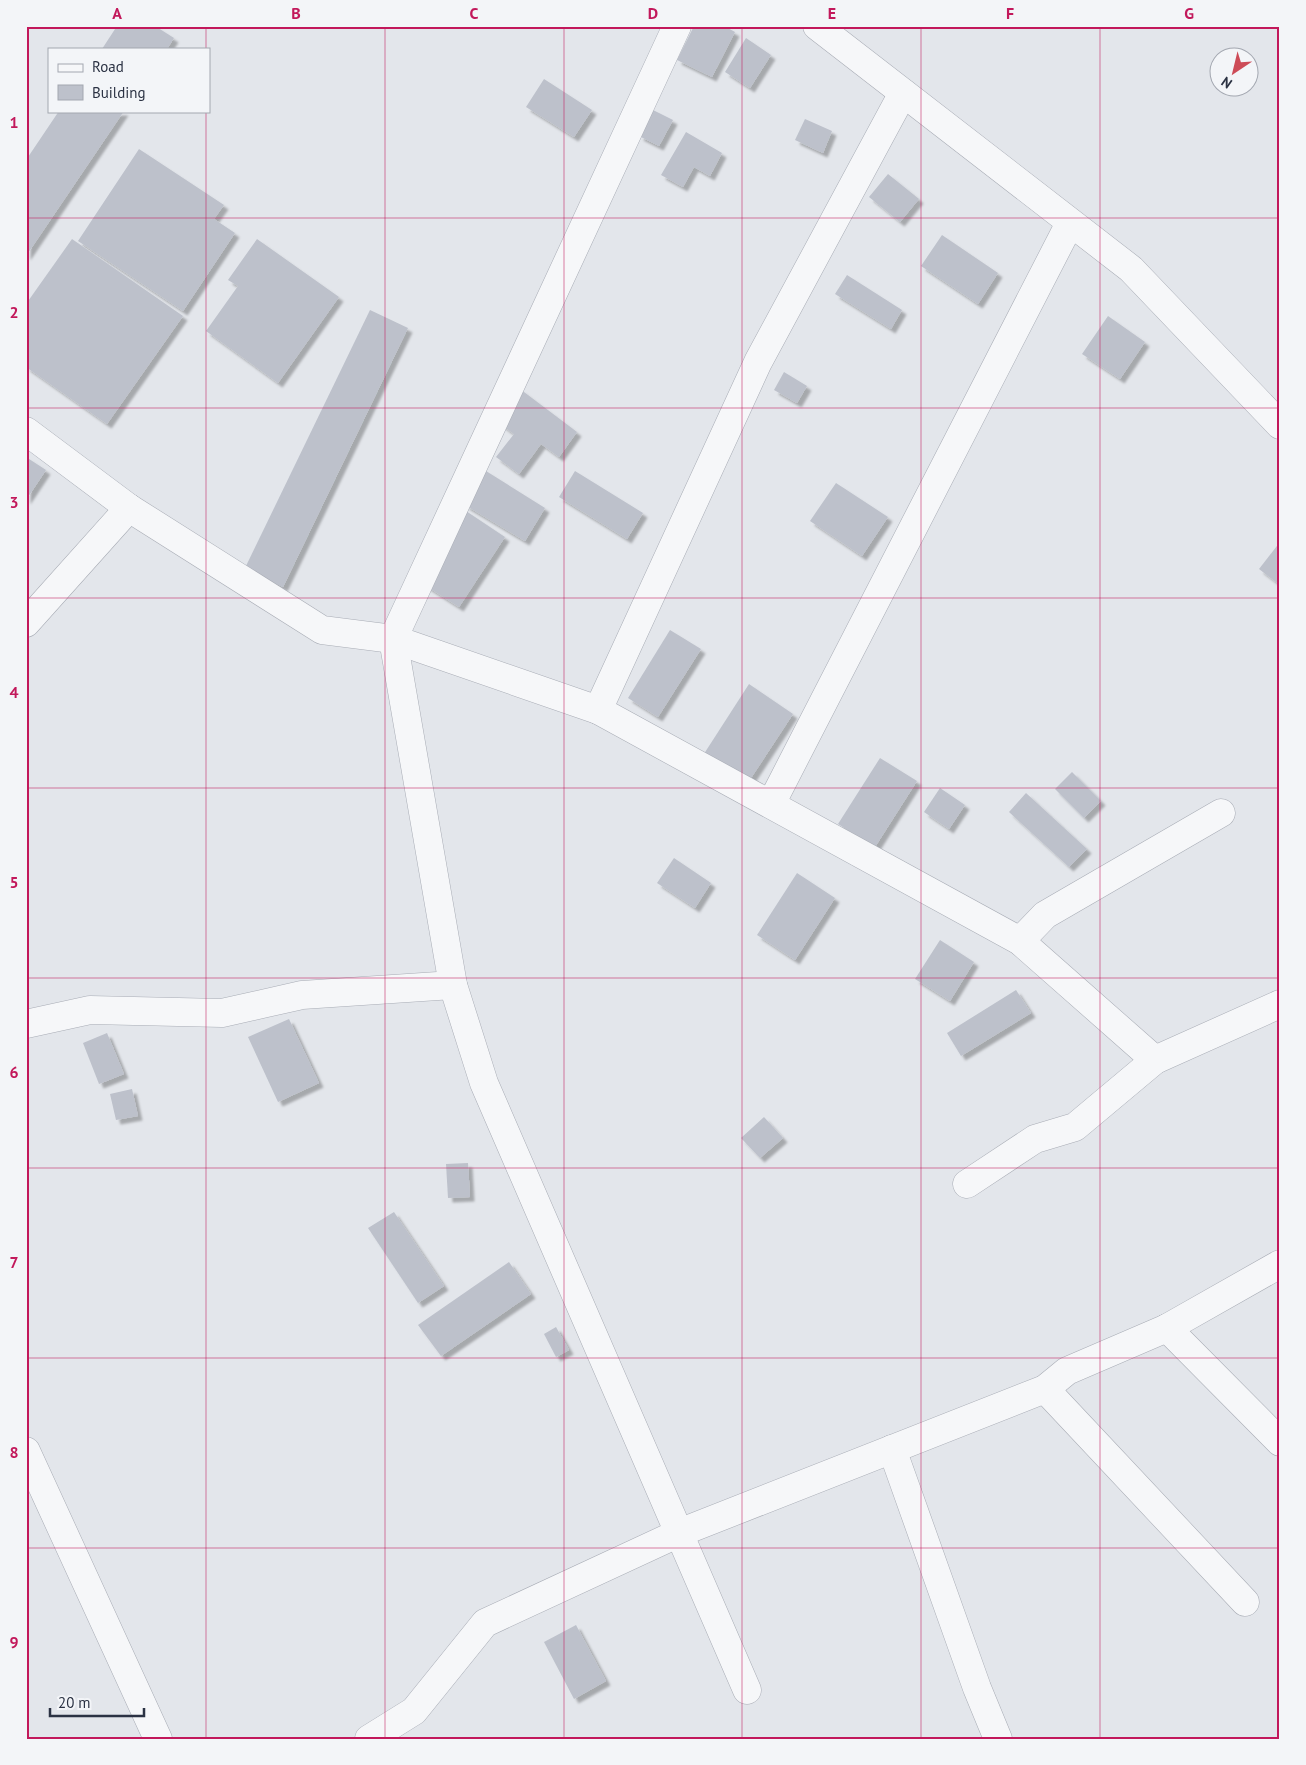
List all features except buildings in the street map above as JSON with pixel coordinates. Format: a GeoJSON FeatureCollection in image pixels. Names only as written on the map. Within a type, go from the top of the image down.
{"type":"FeatureCollection","features":[{"type":"Feature","properties":{"kind":"street"},"geometry":{"type":"LineString","coordinates":[[677,26],[393,639],[453,985],[484,1083],[747,1690]]}},
{"type":"Feature","properties":{"kind":"street"},"geometry":{"type":"LineString","coordinates":[[817,26],[1131,269],[1280,425]]}},
{"type":"Feature","properties":{"kind":"street"},"geometry":{"type":"LineString","coordinates":[[598,710],[758,362],[902,93]]}},
{"type":"Feature","properties":{"kind":"street"},"geometry":{"type":"LineString","coordinates":[[771,804],[1070,223]]}},
{"type":"Feature","properties":{"kind":"street"},"geometry":{"type":"LineString","coordinates":[[26,431],[129,508],[322,630],[393,639],[598,710],[1020,941],[1155,1060]]}},
{"type":"Feature","properties":{"kind":"street"},"geometry":{"type":"LineString","coordinates":[[26,622],[129,508]]}},
{"type":"Feature","properties":{"kind":"street"},"geometry":{"type":"LineString","coordinates":[[1020,941],[1044,916],[1221,813]]}},
{"type":"Feature","properties":{"kind":"street"},"geometry":{"type":"LineString","coordinates":[[26,1024],[90,1010],[222,1013],[302,995],[453,985]]}},
{"type":"Feature","properties":{"kind":"street"},"geometry":{"type":"LineString","coordinates":[[967,1184],[1036,1139],[1075,1127],[1155,1060],[1280,1004]]}},
{"type":"Feature","properties":{"kind":"street"},"geometry":{"type":"LineString","coordinates":[[369,1739],[414,1711],[485,1623],[679,1533],[1045,1389],[1067,1372],[1168,1328],[1280,1264]]}},
{"type":"Feature","properties":{"kind":"street"},"geometry":{"type":"LineString","coordinates":[[1168,1328],[1280,1442]]}},
{"type":"Feature","properties":{"kind":"street"},"geometry":{"type":"LineString","coordinates":[[1045,1389],[1244,1602]]}},
{"type":"Feature","properties":{"kind":"street"},"geometry":{"type":"LineString","coordinates":[[892,1449],[977,1688],[998,1739]]}},
{"type":"Feature","properties":{"kind":"street"},"geometry":{"type":"LineString","coordinates":[[26,1451],[158,1739]]}}]}
